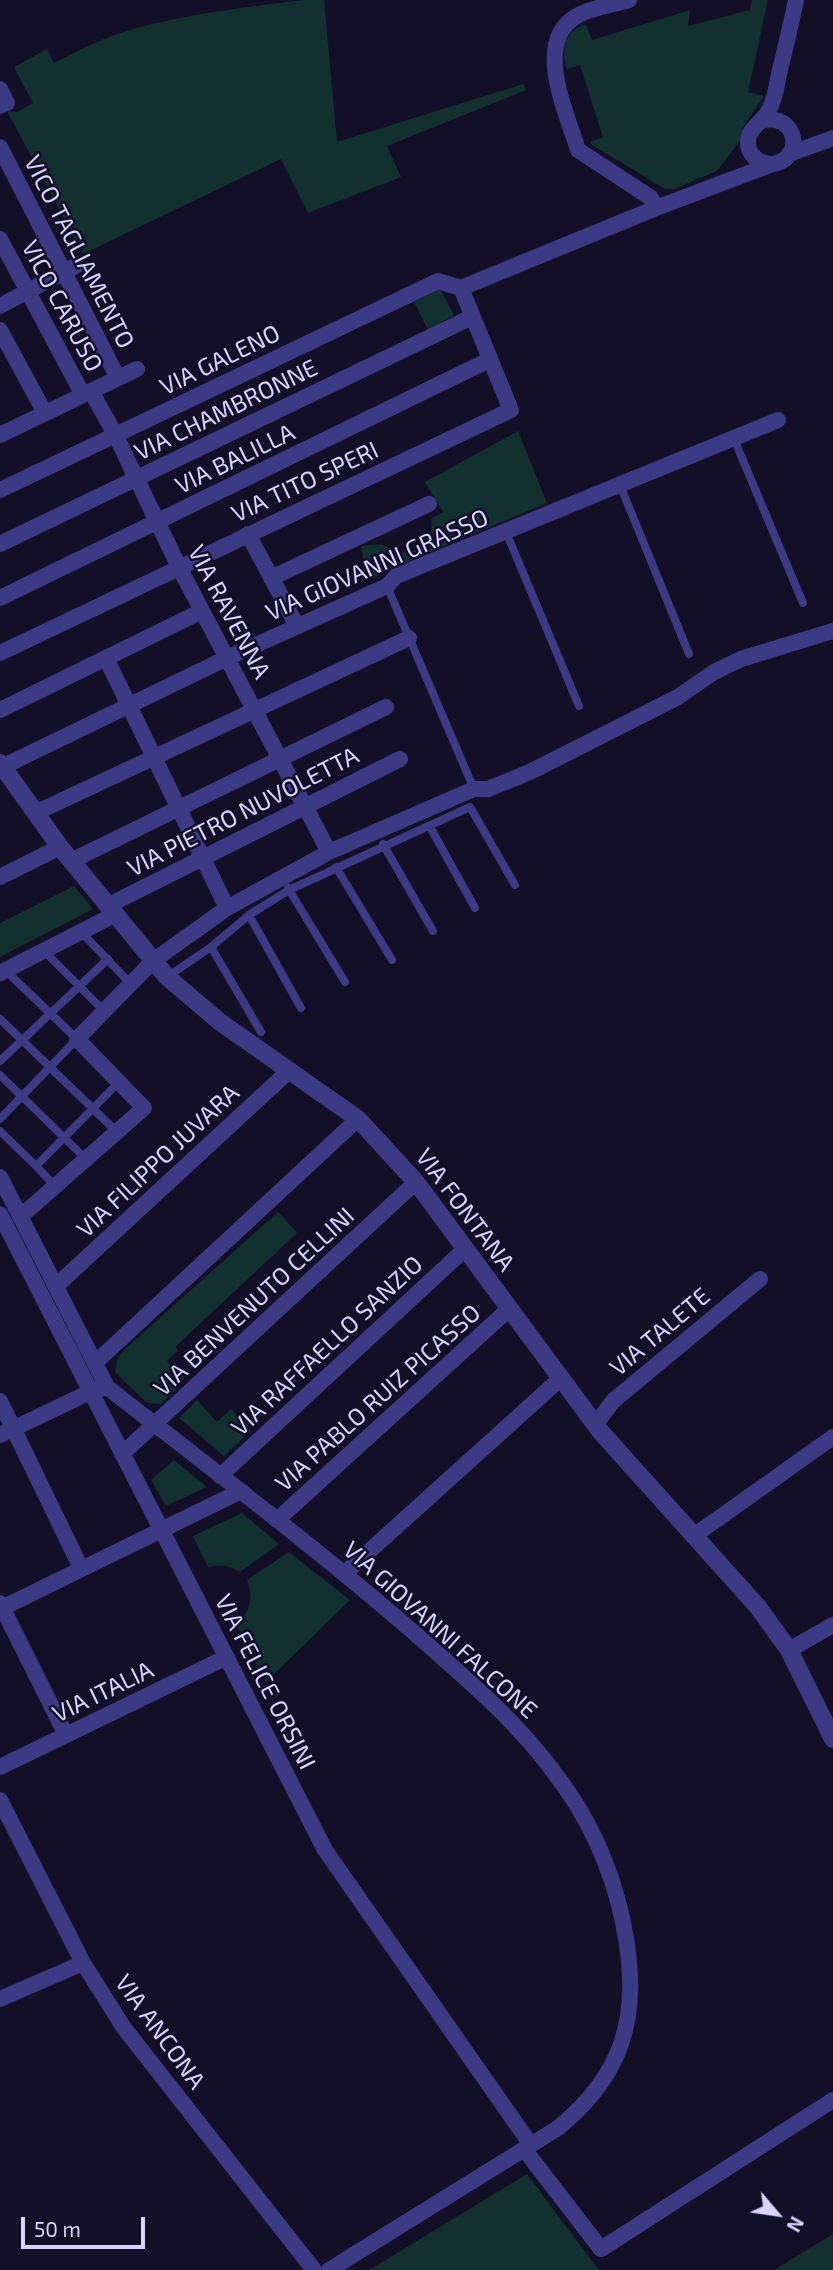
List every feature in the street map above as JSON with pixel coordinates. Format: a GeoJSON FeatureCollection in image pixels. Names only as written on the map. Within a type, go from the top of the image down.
{"type":"FeatureCollection","features":[{"type":"Feature","properties":{"kind":"street"},"geometry":{"type":"LineString","coordinates":[[629,0],[578,15],[563,27],[557,36],[554,53],[555,74],[578,150],[651,198],[656,208]]}},
{"type":"Feature","properties":{"kind":"street"},"geometry":{"type":"LineString","coordinates":[[727,181],[744,162],[750,150],[749,136],[753,127],[769,111],[796,0]]}},
{"type":"Feature","properties":{"kind":"street"},"geometry":{"type":"LineString","coordinates":[[461,288],[656,208],[784,160],[794,140],[775,94]]}},
{"type":"Feature","properties":{"kind":"street"},"geometry":{"type":"LineString","coordinates":[[761,121],[768,119],[788,128],[833,137]]}},
{"type":"Feature","properties":{"kind":"street"},"geometry":{"type":"LineString","coordinates":[[789,154],[833,137]]}},
{"type":"Feature","properties":{"kind":"street","name":"VICO TAGLIAMENTO"},"geometry":{"type":"LineString","coordinates":[[0,147],[118,378]]}},
{"type":"Feature","properties":{"kind":"street"},"geometry":{"type":"LineString","coordinates":[[750,150],[761,162],[770,164]]}},
{"type":"Feature","properties":{"kind":"street","name":"VICO CARUSO"},"geometry":{"type":"LineString","coordinates":[[0,239],[27,292],[87,393]]}},
{"type":"Feature","properties":{"kind":"street"},"geometry":{"type":"LineString","coordinates":[[0,306],[79,264]]}},
{"type":"Feature","properties":{"kind":"street","name":"VIA GALENO"},"geometry":{"type":"LineString","coordinates":[[0,490],[438,281],[461,288]]}},
{"type":"Feature","properties":{"kind":"street","name":"VIA TITO SPERI"},"geometry":{"type":"LineString","coordinates":[[0,653],[511,410],[461,288]]}},
{"type":"Feature","properties":{"kind":"street","name":"VIA CHAMBRONNE"},"geometry":{"type":"LineString","coordinates":[[0,544],[472,317]]}},
{"type":"Feature","properties":{"kind":"street"},"geometry":{"type":"LineString","coordinates":[[0,330],[45,413]]}},
{"type":"Feature","properties":{"kind":"street","name":"VIA BALILLA"},"geometry":{"type":"LineString","coordinates":[[0,598],[489,360]]}},
{"type":"Feature","properties":{"kind":"street"},"geometry":{"type":"LineString","coordinates":[[2,428],[45,413],[137,369]]}},
{"type":"Feature","properties":{"kind":"street","name":"VIA RAVENNA"},"geometry":{"type":"LineString","coordinates":[[87,393],[116,436],[180,569],[332,860]]}},
{"type":"Feature","properties":{"kind":"street","name":"VIA GIOVANNI GRASSO"},"geometry":{"type":"LineString","coordinates":[[3,774],[227,658],[387,586],[396,576],[778,420]]}},
{"type":"Feature","properties":{"kind":"street"},"geometry":{"type":"LineString","coordinates":[[271,578],[429,504]]}},
{"type":"Feature","properties":{"kind":"street"},"geometry":{"type":"LineString","coordinates":[[248,534],[297,626]]}},
{"type":"Feature","properties":{"kind":"street"},"geometry":{"type":"LineString","coordinates":[[0,710],[202,611]]}},
{"type":"Feature","properties":{"kind":"street"},"geometry":{"type":"LineString","coordinates":[[20,1217],[144,1108],[77,1039],[153,961],[227,908],[286,884],[381,839],[474,789],[488,789],[530,772],[678,696],[714,672],[741,659],[796,640],[833,631]]}},
{"type":"Feature","properties":{"kind":"street"},"geometry":{"type":"LineString","coordinates":[[36,813],[409,638]]}},
{"type":"Feature","properties":{"kind":"street"},"geometry":{"type":"LineString","coordinates":[[106,658],[227,908]]}},
{"type":"Feature","properties":{"kind":"street"},"geometry":{"type":"LineString","coordinates":[[0,877],[179,809],[386,707]]}},
{"type":"Feature","properties":{"kind":"street","name":"VIA PIETRO NUVOLETTA"},"geometry":{"type":"LineString","coordinates":[[3,971],[81,932],[111,911],[202,858],[400,759]]}},
{"type":"Feature","properties":{"kind":"street","name":"VIA FONTANA"},"geometry":{"type":"LineString","coordinates":[[3,774],[111,911],[167,976],[220,1022],[358,1119],[416,1182],[595,1425],[758,1607],[789,1650],[833,1739]]}},
{"type":"Feature","properties":{"kind":"street","name":"VIA FILIPPO JUVARA"},"geometry":{"type":"LineString","coordinates":[[56,1286],[290,1070]]}},
{"type":"Feature","properties":{"kind":"street"},"geometry":{"type":"LineString","coordinates":[[95,1363],[358,1119]]}},
{"type":"Feature","properties":{"kind":"street"},"geometry":{"type":"LineString","coordinates":[[0,1177],[107,1387],[90,1392],[7,1431]]}},
{"type":"Feature","properties":{"kind":"street","name":"VIA BENVENUTO CELLINI"},"geometry":{"type":"LineString","coordinates":[[122,1454],[416,1182]]}},
{"type":"Feature","properties":{"kind":"street","name":"VIA FELICE ORSINI"},"geometry":{"type":"LineString","coordinates":[[0,1214],[325,1850],[527,2147],[601,2249],[833,2100]]}},
{"type":"Feature","properties":{"kind":"street","name":"VIA RAFFAELLO SANZIO"},"geometry":{"type":"LineString","coordinates":[[220,1476],[465,1250]]}},
{"type":"Feature","properties":{"kind":"street","name":"VIA TALETE"},"geometry":{"type":"LineString","coordinates":[[595,1425],[613,1401],[760,1279]]}},
{"type":"Feature","properties":{"kind":"street","name":"VIA PABLO RUIZ PICASSO"},"geometry":{"type":"LineString","coordinates":[[277,1520],[509,1309]]}},
{"type":"Feature","properties":{"kind":"street"},"geometry":{"type":"LineString","coordinates":[[345,1573],[559,1379]]}},
{"type":"Feature","properties":{"kind":"street","name":"VIA GIOVANNI FALCONE"},"geometry":{"type":"LineString","coordinates":[[107,1387],[345,1573],[500,1708],[543,1757],[579,1808],[594,1837],[615,1892],[627,1945],[632,1992],[626,2034],[606,2075],[580,2110],[558,2128],[329,2270]]}},
{"type":"Feature","properties":{"kind":"street"},"geometry":{"type":"LineString","coordinates":[[0,1401],[7,1431],[81,1568]]}},
{"type":"Feature","properties":{"kind":"street"},"geometry":{"type":"LineString","coordinates":[[695,1535],[833,1437]]}},
{"type":"Feature","properties":{"kind":"street"},"geometry":{"type":"LineString","coordinates":[[66,1735],[1,1606],[240,1491]]}},
{"type":"Feature","properties":{"kind":"street"},"geometry":{"type":"LineString","coordinates":[[789,1650],[833,1625]]}},
{"type":"Feature","properties":{"kind":"street","name":"VIA ITALIA"},"geometry":{"type":"LineString","coordinates":[[0,1768],[227,1657]]}},
{"type":"Feature","properties":{"kind":"street","name":"VIA ANCONA"},"geometry":{"type":"LineString","coordinates":[[0,1800],[83,1963],[124,2028],[314,2270]]}},
{"type":"Feature","properties":{"kind":"street"},"geometry":{"type":"LineString","coordinates":[[0,1998],[83,1963]]}},
{"type":"Feature","properties":{"kind":"lane"},"geometry":{"type":"LineString","coordinates":[[734,439],[803,603]]}},
{"type":"Feature","properties":{"kind":"lane"},"geometry":{"type":"LineString","coordinates":[[620,485],[689,654]]}},
{"type":"Feature","properties":{"kind":"lane"},"geometry":{"type":"LineString","coordinates":[[506,532],[579,706]]}},
{"type":"Feature","properties":{"kind":"lane"},"geometry":{"type":"LineString","coordinates":[[387,586],[474,789]]}},
{"type":"Feature","properties":{"kind":"lane"},"geometry":{"type":"LineString","coordinates":[[433,931],[381,839],[430,827],[470,807],[515,885]]}},
{"type":"Feature","properties":{"kind":"lane"},"geometry":{"type":"LineString","coordinates":[[430,827],[475,908]]}},
{"type":"Feature","properties":{"kind":"lane"},"geometry":{"type":"LineString","coordinates":[[332,860],[392,960]]}},
{"type":"Feature","properties":{"kind":"lane"},"geometry":{"type":"LineString","coordinates":[[167,976],[211,947],[286,884],[345,982]]}},
{"type":"Feature","properties":{"kind":"lane"},"geometry":{"type":"LineString","coordinates":[[249,915],[301,1007]]}},
{"type":"Feature","properties":{"kind":"lane"},"geometry":{"type":"LineString","coordinates":[[81,932],[131,984]]}},
{"type":"Feature","properties":{"kind":"lane"},"geometry":{"type":"LineString","coordinates":[[211,947],[261,1032]]}},
{"type":"Feature","properties":{"kind":"lane"},"geometry":{"type":"LineString","coordinates":[[44,950],[104,1011]]}},
{"type":"Feature","properties":{"kind":"lane"},"geometry":{"type":"LineString","coordinates":[[0,1061],[108,959]]}},
{"type":"Feature","properties":{"kind":"lane"},"geometry":{"type":"LineString","coordinates":[[0,1119],[77,1039],[3,971]]}},
{"type":"Feature","properties":{"kind":"lane"},"geometry":{"type":"LineString","coordinates":[[0,1018],[117,1132]]}},
{"type":"Feature","properties":{"kind":"lane"},"geometry":{"type":"LineString","coordinates":[[0,1075],[86,1159]]}},
{"type":"Feature","properties":{"kind":"lane"},"geometry":{"type":"LineString","coordinates":[[36,1166],[119,1082]]}},
{"type":"Feature","properties":{"kind":"lane"},"geometry":{"type":"LineString","coordinates":[[0,1131],[55,1186]]}},
{"type":"Feature","properties":{"kind":"green space"},"geometry":{"type":"Polygon","coordinates":[[[302,0],[324,0],[337,142],[523,84],[526,90],[387,146],[401,177],[308,213],[281,159],[83,254],[7,111],[17,112],[33,103],[14,67],[47,49],[54,63],[112,36],[174,19],[302,0]]]}},
{"type":"Feature","properties":{"kind":"green space"},"geometry":{"type":"Polygon","coordinates":[[[752,0],[768,0],[748,92],[764,96],[743,127],[739,142],[717,171],[674,189],[665,189],[592,145],[590,142],[603,137],[580,65],[567,69],[565,61],[566,42],[573,31],[586,24],[592,40],[690,10],[688,26],[750,10],[752,0]]]}},
{"type":"Feature","properties":{"kind":"green space"},"geometry":{"type":"Polygon","coordinates":[[[440,289],[454,315],[428,330],[414,302],[440,289]]]}},
{"type":"Feature","properties":{"kind":"green space"},"geometry":{"type":"Polygon","coordinates":[[[518,431],[547,503],[385,571],[367,582],[361,546],[383,545],[410,552],[422,546],[429,537],[431,519],[443,512],[425,482],[518,431]]]}},
{"type":"Feature","properties":{"kind":"green space"},"geometry":{"type":"Polygon","coordinates":[[[74,886],[93,909],[0,957],[0,923],[74,886]]]}},
{"type":"Feature","properties":{"kind":"green space"},"geometry":{"type":"Polygon","coordinates":[[[278,1212],[297,1233],[175,1347],[178,1350],[167,1361],[184,1378],[177,1389],[160,1404],[147,1403],[115,1372],[117,1359],[278,1212]]]}},
{"type":"Feature","properties":{"kind":"green space"},"geometry":{"type":"Polygon","coordinates":[[[197,1400],[217,1422],[231,1409],[251,1431],[224,1456],[179,1418],[197,1400]]]}},
{"type":"Feature","properties":{"kind":"green space"},"geometry":{"type":"Polygon","coordinates":[[[174,1460],[207,1487],[166,1506],[151,1480],[174,1460]]]}},
{"type":"Feature","properties":{"kind":"green space"},"geometry":{"type":"Polygon","coordinates":[[[242,1513],[279,1544],[240,1572],[225,1566],[208,1567],[193,1536],[242,1513]]]}},
{"type":"Feature","properties":{"kind":"green space"},"geometry":{"type":"Polygon","coordinates":[[[289,1552],[350,1600],[266,1682],[236,1624],[250,1604],[247,1580],[289,1552]]]}},
{"type":"Feature","properties":{"kind":"green space"},"geometry":{"type":"Polygon","coordinates":[[[527,2174],[599,2270],[369,2270],[527,2174]]]}},
{"type":"Feature","properties":{"kind":"green space"},"geometry":{"type":"Polygon","coordinates":[[[833,2234],[833,2270],[774,2270],[833,2234]]]}}]}
